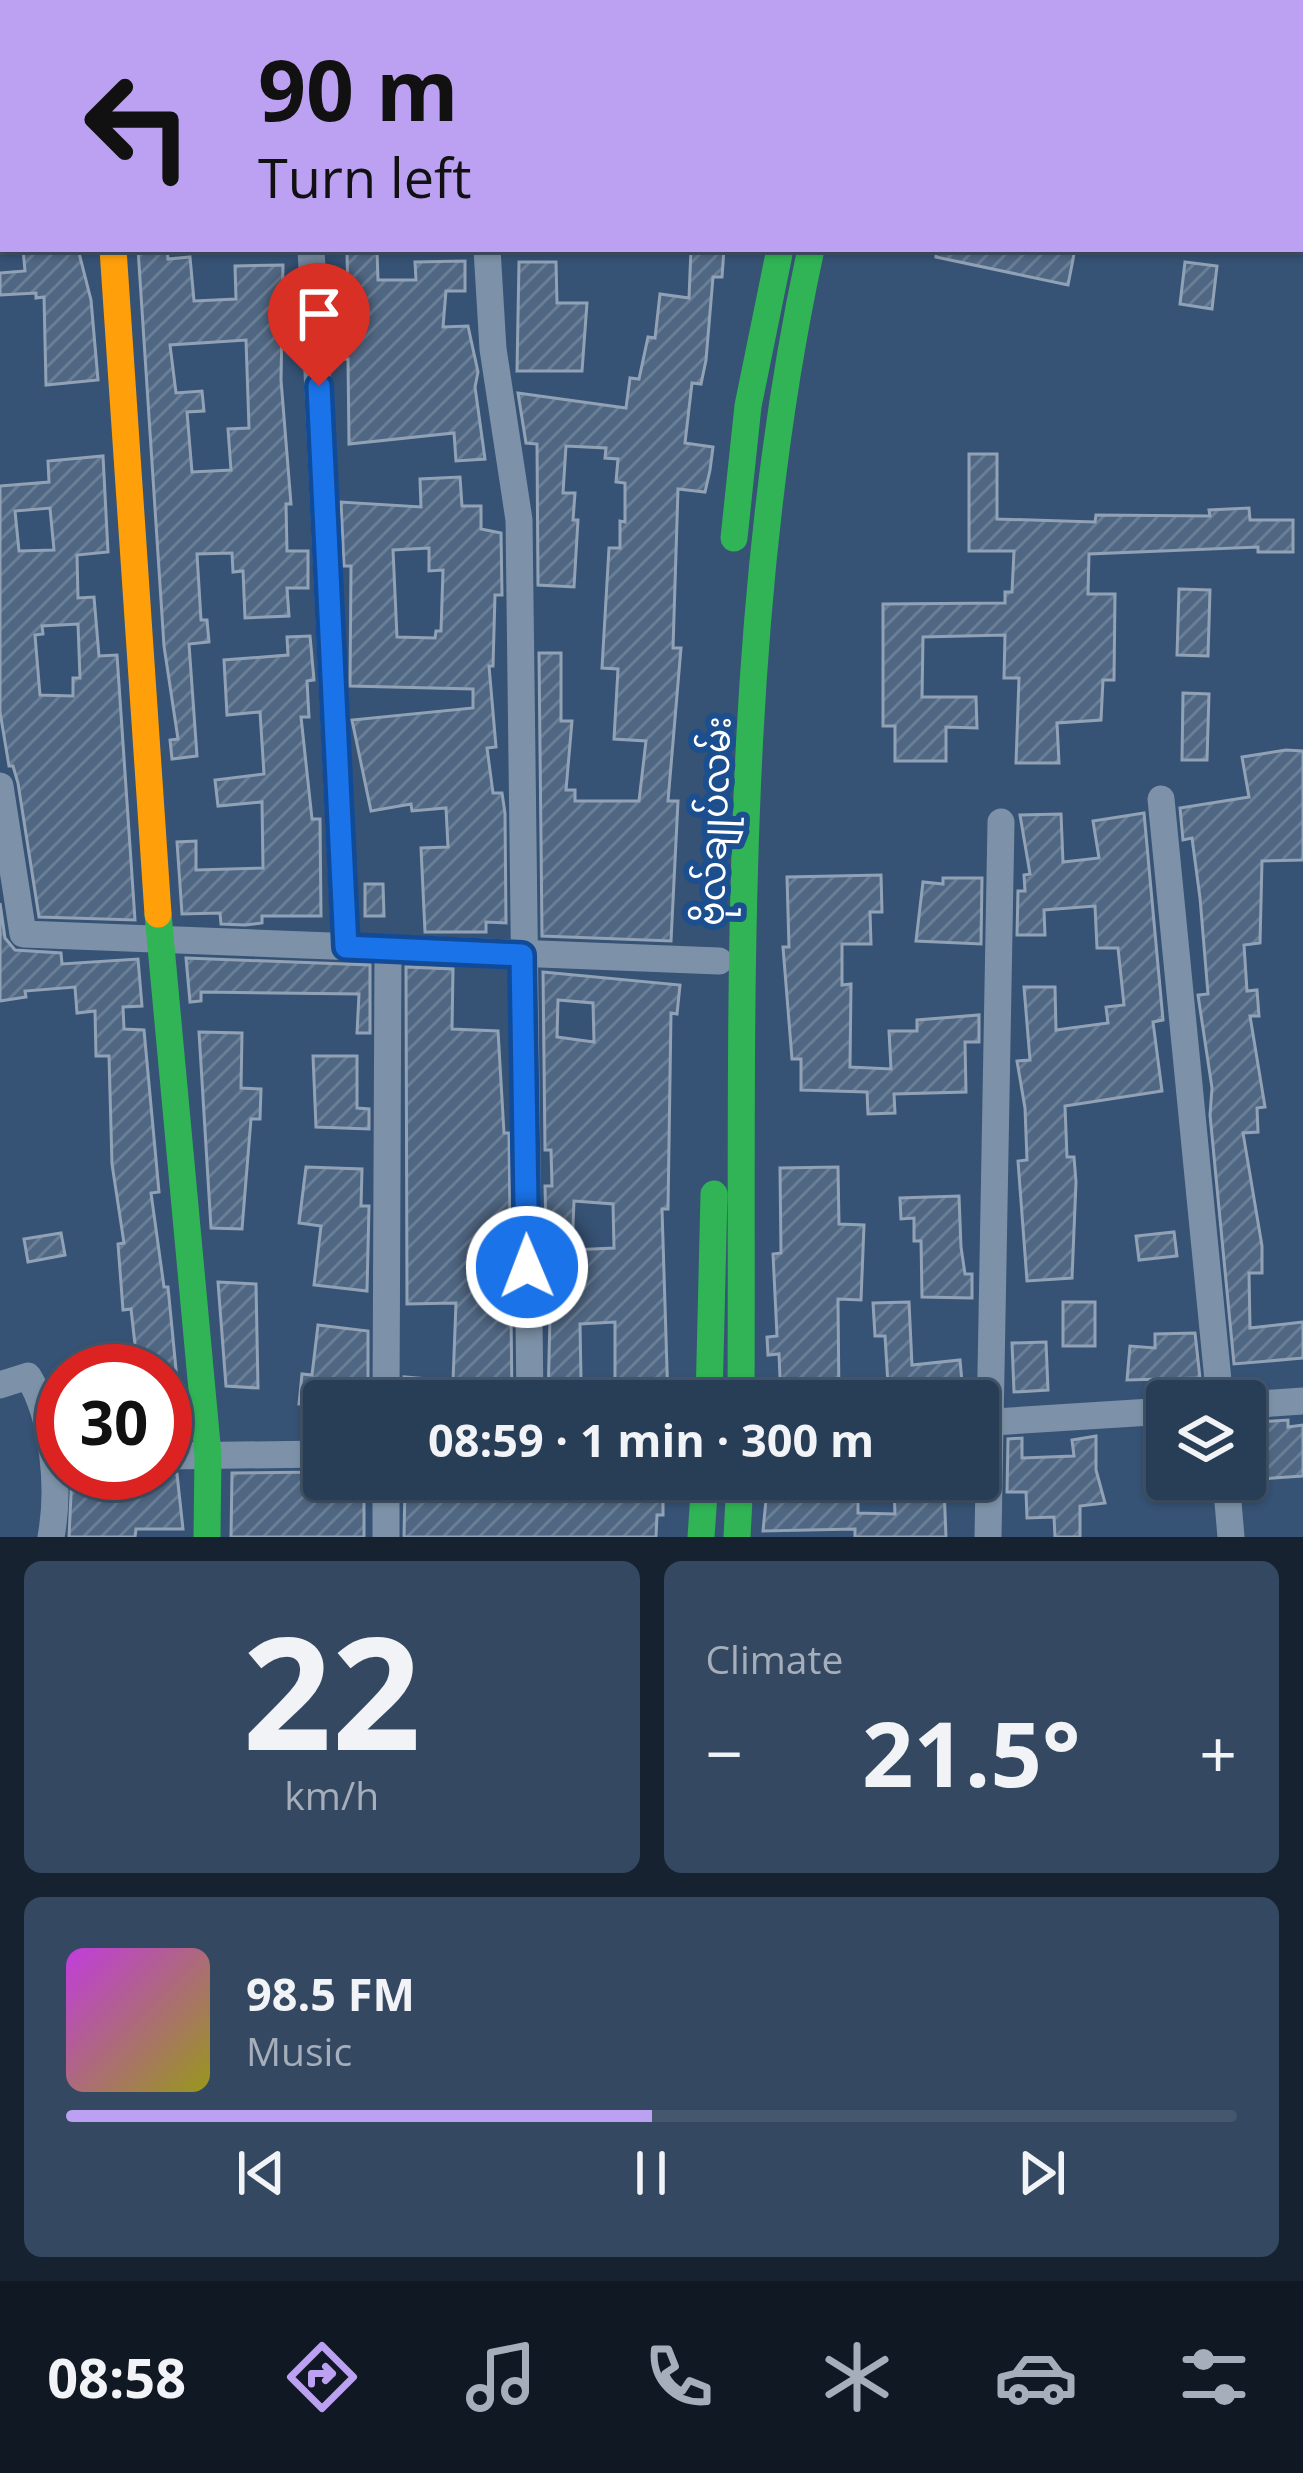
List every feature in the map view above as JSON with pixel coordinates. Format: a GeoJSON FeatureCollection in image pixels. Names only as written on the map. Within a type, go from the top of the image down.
{"type":"FeatureCollection","features":[{"type":"Feature","properties":{"kind":"main road"},"geometry":{"type":"LineString","coordinates":[[112,252],[160,940],[208,1455],[207,1537]]}},
{"type":"Feature","properties":{"kind":"main road"},"geometry":{"type":"LineString","coordinates":[[732,556],[748,406],[779,252]]}},
{"type":"Feature","properties":{"kind":"main road","name":"ဗိုလ်ချုပ်လမ်း"},"geometry":{"type":"LineString","coordinates":[[742,1380],[742,1033],[760,548],[779,406],[810,252]]}},
{"type":"Feature","properties":{"kind":"main road","name":"ဗိုလ်ချုပ်လမ်း"},"geometry":{"type":"LineString","coordinates":[[709,1380],[730,603]]}},
{"type":"Feature","properties":{"kind":"main road"},"geometry":{"type":"LineString","coordinates":[[701,1537],[704,1500]]}},
{"type":"Feature","properties":{"kind":"main road"},"geometry":{"type":"LineString","coordinates":[[737,1537],[739,1500]]}},
{"type":"Feature","properties":{"kind":"street"},"geometry":{"type":"LineString","coordinates":[[311,252],[346,947]]}},
{"type":"Feature","properties":{"kind":"street"},"geometry":{"type":"LineString","coordinates":[[488,252],[493,349],[519,520],[530,1380]]}},
{"type":"Feature","properties":{"kind":"street"},"geometry":{"type":"LineString","coordinates":[[0,786],[12,934],[719,961]]}},
{"type":"Feature","properties":{"kind":"street"},"geometry":{"type":"LineString","coordinates":[[1161,799],[1218,1380]]}},
{"type":"Feature","properties":{"kind":"street"},"geometry":{"type":"LineString","coordinates":[[985,1380],[1001,822]]}},
{"type":"Feature","properties":{"kind":"street"},"geometry":{"type":"LineString","coordinates":[[386,1380],[388,949]]}},
{"type":"Feature","properties":{"kind":"street"},"geometry":{"type":"LineString","coordinates":[[0,1385],[28,1376],[36,1398]]}},
{"type":"Feature","properties":{"kind":"street"},"geometry":{"type":"LineString","coordinates":[[1266,1404],[1303,1401]]}},
{"type":"Feature","properties":{"kind":"street"},"geometry":{"type":"LineString","coordinates":[[999,1421],[1146,1413]]}},
{"type":"Feature","properties":{"kind":"street"},"geometry":{"type":"LineString","coordinates":[[192,1455],[303,1454]]}},
{"type":"Feature","properties":{"kind":"street"},"geometry":{"type":"LineString","coordinates":[[51,1537],[54,1500]]}},
{"type":"Feature","properties":{"kind":"street"},"geometry":{"type":"LineString","coordinates":[[386,1500],[386,1537]]}},
{"type":"Feature","properties":{"kind":"street"},"geometry":{"type":"LineString","coordinates":[[987,1500],[988,1537]]}},
{"type":"Feature","properties":{"kind":"street"},"geometry":{"type":"LineString","coordinates":[[1228,1500],[1231,1537]]}},
{"type":"Feature","properties":{"kind":"building"},"geometry":{"type":"Polygon","coordinates":[[[23,252],[79,252],[91,300],[98,380],[46,385],[44,297],[36,298],[36,293],[0,295],[0,273],[25,271],[23,252]]]}},
{"type":"Feature","properties":{"kind":"building"},"geometry":{"type":"Polygon","coordinates":[[[138,252],[167,252],[168,259],[190,257],[194,301],[236,299],[235,266],[283,265],[281,380],[291,504],[286,504],[287,551],[308,551],[308,588],[287,588],[289,616],[245,618],[243,571],[233,572],[232,553],[197,554],[201,620],[207,620],[209,642],[189,644],[197,756],[172,759],[170,740],[178,739],[164,646],[138,252]],[[246,340],[170,345],[176,393],[202,391],[204,411],[187,412],[192,472],[231,470],[228,429],[249,428],[246,340]]]}},
{"type":"Feature","properties":{"kind":"building"},"geometry":{"type":"Polygon","coordinates":[[[347,252],[377,252],[378,280],[416,280],[415,262],[465,261],[465,291],[446,291],[443,327],[468,326],[478,372],[475,387],[485,459],[456,461],[454,433],[349,444],[348,359],[343,359],[340,332],[340,303],[348,303],[347,252]]]}},
{"type":"Feature","properties":{"kind":"building"},"geometry":{"type":"Polygon","coordinates":[[[691,252],[724,252],[722,277],[713,277],[706,360],[701,384],[692,383],[685,443],[713,447],[710,470],[705,492],[678,489],[673,648],[681,648],[668,801],[678,801],[671,941],[542,936],[539,653],[561,653],[561,721],[572,721],[566,790],[575,790],[575,801],[639,801],[646,741],[614,739],[618,669],[602,668],[609,548],[620,548],[620,521],[625,522],[625,483],[616,482],[618,459],[605,458],[606,448],[566,446],[563,493],[575,493],[573,520],[578,520],[574,587],[538,585],[537,444],[526,443],[518,393],[626,408],[630,378],[639,379],[648,337],[655,338],[660,294],[689,298],[691,252]]]}},
{"type":"Feature","properties":{"kind":"building"},"geometry":{"type":"Polygon","coordinates":[[[936,252],[1074,252],[1068,285],[936,257],[936,252]]]}},
{"type":"Feature","properties":{"kind":"building"},"geometry":{"type":"Polygon","coordinates":[[[519,262],[556,262],[557,303],[587,303],[582,371],[517,371],[519,262]]]}},
{"type":"Feature","properties":{"kind":"building"},"geometry":{"type":"Polygon","coordinates":[[[1185,262],[1217,266],[1212,309],[1180,304],[1185,262]]]}},
{"type":"Feature","properties":{"kind":"building"},"geometry":{"type":"Polygon","coordinates":[[[969,454],[997,454],[997,519],[1095,522],[1096,515],[1210,516],[1209,510],[1249,508],[1250,520],[1293,520],[1293,552],[1258,552],[1258,547],[1089,554],[1088,594],[1115,594],[1114,680],[1103,680],[1101,720],[1057,723],[1059,763],[1016,763],[1019,678],[1004,678],[1005,635],[923,637],[922,697],[976,697],[977,728],[946,727],[946,761],[895,761],[895,726],[883,726],[883,604],[1005,603],[1005,592],[1012,592],[1014,551],[969,551],[969,454]]]}},
{"type":"Feature","properties":{"kind":"building"},"geometry":{"type":"Polygon","coordinates":[[[103,456],[108,552],[77,555],[78,598],[94,597],[99,656],[117,655],[135,920],[39,917],[18,783],[9,766],[0,712],[0,486],[49,482],[48,461],[103,456]],[[50,508],[15,511],[19,551],[54,550],[50,508]],[[78,624],[42,626],[43,634],[35,635],[40,695],[73,696],[73,678],[80,678],[78,624]]]}},
{"type":"Feature","properties":{"kind":"building"},"geometry":{"type":"Polygon","coordinates":[[[460,477],[462,506],[481,506],[481,529],[501,533],[502,595],[495,595],[493,666],[489,666],[496,747],[487,748],[493,793],[502,793],[505,813],[506,923],[486,922],[486,932],[425,932],[421,848],[448,847],[446,808],[412,811],[411,804],[371,811],[352,720],[473,708],[473,689],[350,686],[351,566],[344,566],[341,502],[421,507],[420,479],[460,477]],[[429,548],[393,550],[397,637],[435,638],[436,631],[441,631],[443,570],[429,571],[429,548]]]}},
{"type":"Feature","properties":{"kind":"building"},"geometry":{"type":"Polygon","coordinates":[[[1179,589],[1210,590],[1208,656],[1177,655],[1179,589]]]}},
{"type":"Feature","properties":{"kind":"building"},"geometry":{"type":"Polygon","coordinates":[[[310,636],[314,680],[307,681],[309,717],[301,717],[312,819],[320,819],[321,916],[262,916],[262,923],[245,925],[221,924],[220,913],[182,914],[177,842],[196,841],[196,870],[263,868],[262,802],[218,806],[215,780],[264,774],[260,712],[227,715],[224,660],[288,655],[287,637],[310,636]]]}},
{"type":"Feature","properties":{"kind":"building"},"geometry":{"type":"Polygon","coordinates":[[[1183,693],[1209,694],[1207,760],[1182,760],[1183,693]]]}},
{"type":"Feature","properties":{"kind":"building"},"geometry":{"type":"Polygon","coordinates":[[[1303,751],[1303,860],[1262,861],[1260,943],[1244,945],[1247,991],[1257,990],[1259,1016],[1250,1016],[1265,1107],[1257,1108],[1258,1132],[1243,1133],[1262,1246],[1262,1273],[1249,1273],[1250,1328],[1303,1322],[1303,1358],[1234,1364],[1210,1115],[1212,1088],[1198,995],[1208,994],[1200,898],[1192,838],[1183,840],[1180,808],[1249,797],[1242,757],[1303,751]]]}},
{"type":"Feature","properties":{"kind":"building"},"geometry":{"type":"Polygon","coordinates":[[[1144,813],[1163,1020],[1153,1022],[1162,1091],[1065,1106],[1067,1157],[1074,1157],[1076,1182],[1072,1278],[1027,1281],[1018,1161],[1027,1160],[1017,1061],[1030,1060],[1024,987],[1055,987],[1056,1030],[1108,1023],[1106,1007],[1124,1005],[1118,948],[1097,948],[1095,906],[1044,910],[1045,935],[1017,935],[1018,891],[1025,891],[1024,875],[1030,874],[1020,815],[1061,814],[1063,862],[1099,858],[1093,821],[1144,813]]]}},
{"type":"Feature","properties":{"kind":"building"},"geometry":{"type":"Polygon","coordinates":[[[881,875],[882,912],[870,912],[871,944],[842,944],[842,985],[851,984],[850,1067],[891,1069],[889,1031],[917,1031],[917,1020],[979,1015],[979,1042],[965,1042],[966,1092],[894,1094],[895,1113],[868,1114],[867,1092],[801,1090],[801,1059],[792,1059],[783,947],[789,947],[787,877],[881,875]]]}},
{"type":"Feature","properties":{"kind":"building"},"geometry":{"type":"Polygon","coordinates":[[[943,878],[982,878],[981,944],[916,941],[923,882],[943,884],[943,878]]]}},
{"type":"Feature","properties":{"kind":"building"},"geometry":{"type":"Polygon","coordinates":[[[365,884],[383,884],[384,916],[365,916],[365,884]]]}},
{"type":"Feature","properties":{"kind":"building"},"geometry":{"type":"Polygon","coordinates":[[[0,903],[5,938],[15,950],[61,953],[62,964],[138,959],[142,1006],[123,1007],[124,1029],[144,1030],[159,1192],[151,1193],[174,1344],[135,1344],[131,1309],[123,1310],[118,1244],[124,1243],[112,1164],[109,1056],[96,1056],[95,1011],[77,1013],[75,987],[25,991],[26,997],[0,1001],[0,903]]]}},
{"type":"Feature","properties":{"kind":"building"},"geometry":{"type":"Polygon","coordinates":[[[186,958],[370,965],[370,1033],[357,1033],[359,994],[201,992],[201,1001],[190,1002],[186,958]]]}},
{"type":"Feature","properties":{"kind":"building"},"geometry":{"type":"Polygon","coordinates":[[[406,967],[453,969],[452,1029],[498,1031],[504,1133],[509,1133],[512,1380],[453,1380],[456,1303],[407,1304],[406,967]]]}},
{"type":"Feature","properties":{"kind":"building"},"geometry":{"type":"Polygon","coordinates":[[[543,972],[680,985],[677,1014],[671,1013],[668,1209],[662,1209],[667,1380],[615,1380],[548,1380],[552,1231],[546,1231],[545,1186],[552,1186],[551,1150],[545,1150],[543,972]],[[558,1000],[557,1037],[594,1042],[593,1003],[558,1000]],[[574,1201],[572,1250],[614,1248],[613,1204],[574,1201]],[[615,1322],[580,1324],[581,1379],[615,1380],[615,1322]]]}},
{"type":"Feature","properties":{"kind":"building"},"geometry":{"type":"Polygon","coordinates":[[[199,1032],[242,1033],[241,1088],[261,1089],[260,1119],[251,1119],[242,1229],[211,1228],[199,1032]]]}},
{"type":"Feature","properties":{"kind":"building"},"geometry":{"type":"Polygon","coordinates":[[[313,1056],[357,1056],[357,1108],[369,1109],[369,1129],[316,1127],[313,1056]]]}},
{"type":"Feature","properties":{"kind":"building"},"geometry":{"type":"Polygon","coordinates":[[[306,1167],[362,1169],[361,1206],[369,1206],[367,1291],[314,1285],[321,1226],[299,1223],[306,1167]]]}},
{"type":"Feature","properties":{"kind":"building"},"geometry":{"type":"Polygon","coordinates":[[[838,1167],[839,1224],[864,1225],[861,1300],[838,1299],[839,1380],[780,1380],[779,1354],[768,1355],[767,1337],[777,1336],[773,1254],[781,1253],[780,1168],[838,1167]]]}},
{"type":"Feature","properties":{"kind":"building"},"geometry":{"type":"Polygon","coordinates":[[[959,1196],[961,1247],[965,1274],[972,1274],[972,1298],[922,1297],[921,1241],[914,1241],[914,1218],[901,1219],[900,1198],[959,1196]]]}},
{"type":"Feature","properties":{"kind":"building"},"geometry":{"type":"Polygon","coordinates":[[[1174,1232],[1177,1256],[1139,1260],[1136,1236],[1174,1232]]]}},
{"type":"Feature","properties":{"kind":"building"},"geometry":{"type":"Polygon","coordinates":[[[61,1233],[65,1255],[28,1262],[24,1239],[61,1233]]]}},
{"type":"Feature","properties":{"kind":"building"},"geometry":{"type":"Polygon","coordinates":[[[218,1282],[256,1284],[258,1388],[226,1386],[218,1282]]]}},
{"type":"Feature","properties":{"kind":"building"},"geometry":{"type":"Polygon","coordinates":[[[909,1302],[912,1365],[960,1360],[962,1380],[888,1380],[885,1336],[875,1336],[873,1303],[909,1302]]]}},
{"type":"Feature","properties":{"kind":"building"},"geometry":{"type":"Polygon","coordinates":[[[1063,1302],[1095,1302],[1095,1346],[1063,1346],[1063,1302]]]}},
{"type":"Feature","properties":{"kind":"building"},"geometry":{"type":"Polygon","coordinates":[[[318,1325],[368,1331],[368,1380],[303,1380],[303,1404],[299,1404],[302,1374],[312,1375],[318,1325]]]}},
{"type":"Feature","properties":{"kind":"building"},"geometry":{"type":"Polygon","coordinates":[[[1195,1333],[1200,1378],[1127,1380],[1130,1346],[1155,1348],[1155,1334],[1195,1333]]]}},
{"type":"Feature","properties":{"kind":"building"},"geometry":{"type":"Polygon","coordinates":[[[1046,1342],[1048,1390],[1014,1392],[1012,1343],[1046,1342]]]}},
{"type":"Feature","properties":{"kind":"building"},"geometry":{"type":"Polygon","coordinates":[[[1266,1422],[1303,1425],[1303,1476],[1266,1479],[1266,1422]]]}},
{"type":"Feature","properties":{"kind":"building"},"geometry":{"type":"Polygon","coordinates":[[[1096,1436],[1096,1470],[1105,1503],[1080,1506],[1080,1537],[1055,1537],[1054,1517],[1027,1518],[1026,1492],[1007,1492],[1008,1439],[1022,1438],[1022,1458],[1074,1456],[1072,1440],[1096,1436]]]}},
{"type":"Feature","properties":{"kind":"building"},"geometry":{"type":"Polygon","coordinates":[[[303,1472],[303,1500],[364,1500],[364,1537],[231,1537],[232,1473],[303,1472]]]}},
{"type":"Feature","properties":{"kind":"building"},"geometry":{"type":"Polygon","coordinates":[[[71,1500],[180,1500],[183,1529],[136,1529],[135,1537],[69,1537],[71,1500]]]}},
{"type":"Feature","properties":{"kind":"building"},"geometry":{"type":"Polygon","coordinates":[[[405,1500],[663,1500],[656,1537],[404,1537],[405,1500]]]}},
{"type":"Feature","properties":{"kind":"building"},"geometry":{"type":"Polygon","coordinates":[[[766,1500],[858,1500],[858,1513],[895,1514],[894,1500],[944,1500],[946,1537],[855,1537],[855,1529],[763,1531],[766,1500]]]}},
{"type":"Feature","properties":{"kind":"traffic: fast"},"geometry":{"type":"LineString","coordinates":[[734,538],[748,406],[779,252]]}},
{"type":"Feature","properties":{"kind":"traffic: fast"},"geometry":{"type":"LineString","coordinates":[[741,1380],[742,968],[753,678],[785,390],[810,252]]}},
{"type":"Feature","properties":{"kind":"traffic: fast"},"geometry":{"type":"LineString","coordinates":[[158,914],[208,1455],[207,1537]]}},
{"type":"Feature","properties":{"kind":"traffic: fast"},"geometry":{"type":"LineString","coordinates":[[710,1380],[714,1194]]}},
{"type":"Feature","properties":{"kind":"traffic: fast"},"geometry":{"type":"LineString","coordinates":[[701,1537],[704,1500]]}},
{"type":"Feature","properties":{"kind":"traffic: fast"},"geometry":{"type":"LineString","coordinates":[[737,1537],[739,1500]]}},
{"type":"Feature","properties":{"kind":"traffic: slow"},"geometry":{"type":"LineString","coordinates":[[113,252],[158,914]]}},
{"type":"Feature","properties":{"kind":"route"},"geometry":{"type":"LineString","coordinates":[[319,386],[346,947],[522,955],[527,1267]]}}]}
